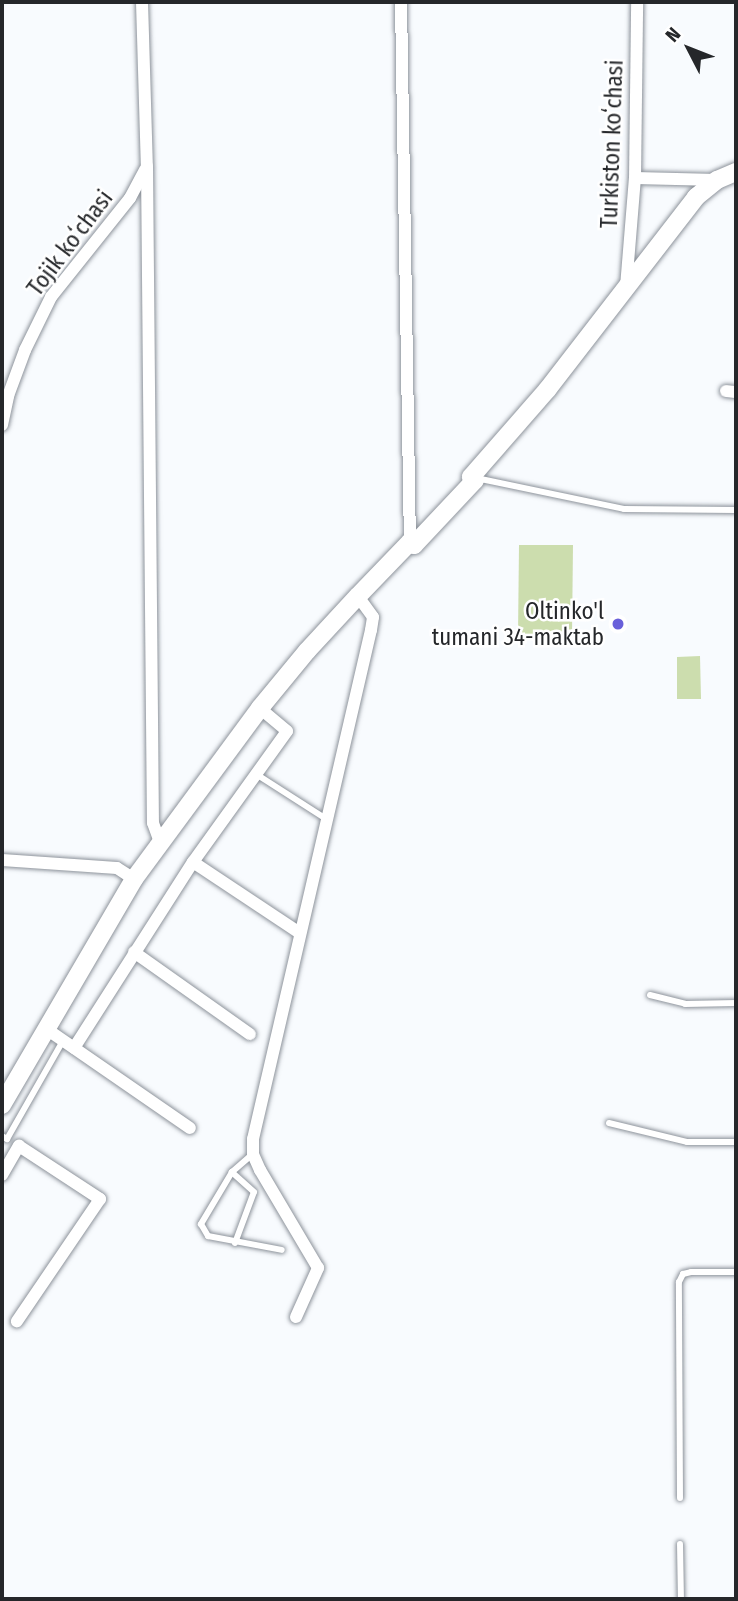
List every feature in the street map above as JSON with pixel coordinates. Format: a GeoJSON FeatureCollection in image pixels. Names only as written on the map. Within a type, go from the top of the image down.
{"type":"FeatureCollection","features":[{"type":"Feature","properties":{"kind":"street"},"geometry":{"type":"LineString","coordinates":[[142,2],[147,166],[153,824],[160,842]]}},
{"type":"Feature","properties":{"kind":"street"},"geometry":{"type":"LineString","coordinates":[[2,1106],[134,879],[160,842],[260,708],[307,651],[410,542],[401,2]]}},
{"type":"Feature","properties":{"kind":"street","name":"Turkiston koʻchasi"},"geometry":{"type":"LineString","coordinates":[[626,287],[635,178],[637,2]]}},
{"type":"Feature","properties":{"kind":"street","name":"Tojik koʻchasi"},"geometry":{"type":"LineString","coordinates":[[2,425],[8,396],[25,350],[51,297],[130,198],[147,166]]}},
{"type":"Feature","properties":{"kind":"street"},"geometry":{"type":"LineString","coordinates":[[410,542],[414,545],[475,481],[471,477],[547,390],[696,197],[717,180],[736,172]]}},
{"type":"Feature","properties":{"kind":"street"},"geometry":{"type":"LineString","coordinates":[[635,178],[717,180]]}},
{"type":"Feature","properties":{"kind":"street"},"geometry":{"type":"LineString","coordinates":[[296,1317],[318,1268],[260,1170],[253,1154],[253,1139],[371,630],[373,617],[358,596]]}},
{"type":"Feature","properties":{"kind":"street"},"geometry":{"type":"LineString","coordinates":[[69,1044],[193,862],[287,731],[260,708]]}},
{"type":"Feature","properties":{"kind":"street"},"geometry":{"type":"LineString","coordinates":[[2,860],[117,868],[134,879]]}},
{"type":"Feature","properties":{"kind":"street"},"geometry":{"type":"LineString","coordinates":[[193,862],[300,933]]}},
{"type":"Feature","properties":{"kind":"street"},"geometry":{"type":"LineString","coordinates":[[134,952],[250,1034]]}},
{"type":"Feature","properties":{"kind":"street"},"geometry":{"type":"LineString","coordinates":[[45,1028],[190,1128]]}},
{"type":"Feature","properties":{"kind":"street"},"geometry":{"type":"LineString","coordinates":[[2,1175],[19,1146],[100,1199],[17,1321]]}},
{"type":"Feature","properties":{"kind":"lane"},"geometry":{"type":"LineString","coordinates":[[471,477],[624,509],[736,510]]}},
{"type":"Feature","properties":{"kind":"lane"},"geometry":{"type":"LineString","coordinates":[[255,774],[326,819]]}},
{"type":"Feature","properties":{"kind":"lane"},"geometry":{"type":"LineString","coordinates":[[650,995],[685,1004],[736,1003]]}},
{"type":"Feature","properties":{"kind":"lane"},"geometry":{"type":"LineString","coordinates":[[19,1146],[4,1138],[69,1044]]}},
{"type":"Feature","properties":{"kind":"lane"},"geometry":{"type":"LineString","coordinates":[[2,1106],[19,1117]]}},
{"type":"Feature","properties":{"kind":"lane"},"geometry":{"type":"LineString","coordinates":[[609,1123],[687,1142],[736,1142]]}},
{"type":"Feature","properties":{"kind":"lane"},"geometry":{"type":"LineString","coordinates":[[253,1154],[232,1172],[201,1224],[208,1236],[282,1250]]}},
{"type":"Feature","properties":{"kind":"lane"},"geometry":{"type":"LineString","coordinates":[[232,1172],[254,1192],[235,1243]]}},
{"type":"Feature","properties":{"kind":"lane"},"geometry":{"type":"LineString","coordinates":[[680,1498],[679,1282],[683,1274],[691,1272],[736,1272]]}},
{"type":"Feature","properties":{"kind":"lane"},"geometry":{"type":"LineString","coordinates":[[680,1544],[681,1599]]}},
{"type":"Feature","properties":{"kind":"green space"},"geometry":{"type":"Polygon","coordinates":[[[519,545],[573,545],[572,635],[518,635],[519,545]]]}},
{"type":"Feature","properties":{"kind":"green space"},"geometry":{"type":"Polygon","coordinates":[[[700,656],[701,699],[677,699],[677,657],[700,656]]]}},
{"type":"Feature","properties":{"kind":"place","name":"Oltinko'l tumani 34-maktab"},"geometry":{"type":"Point","coordinates":[618,624]}}]}
